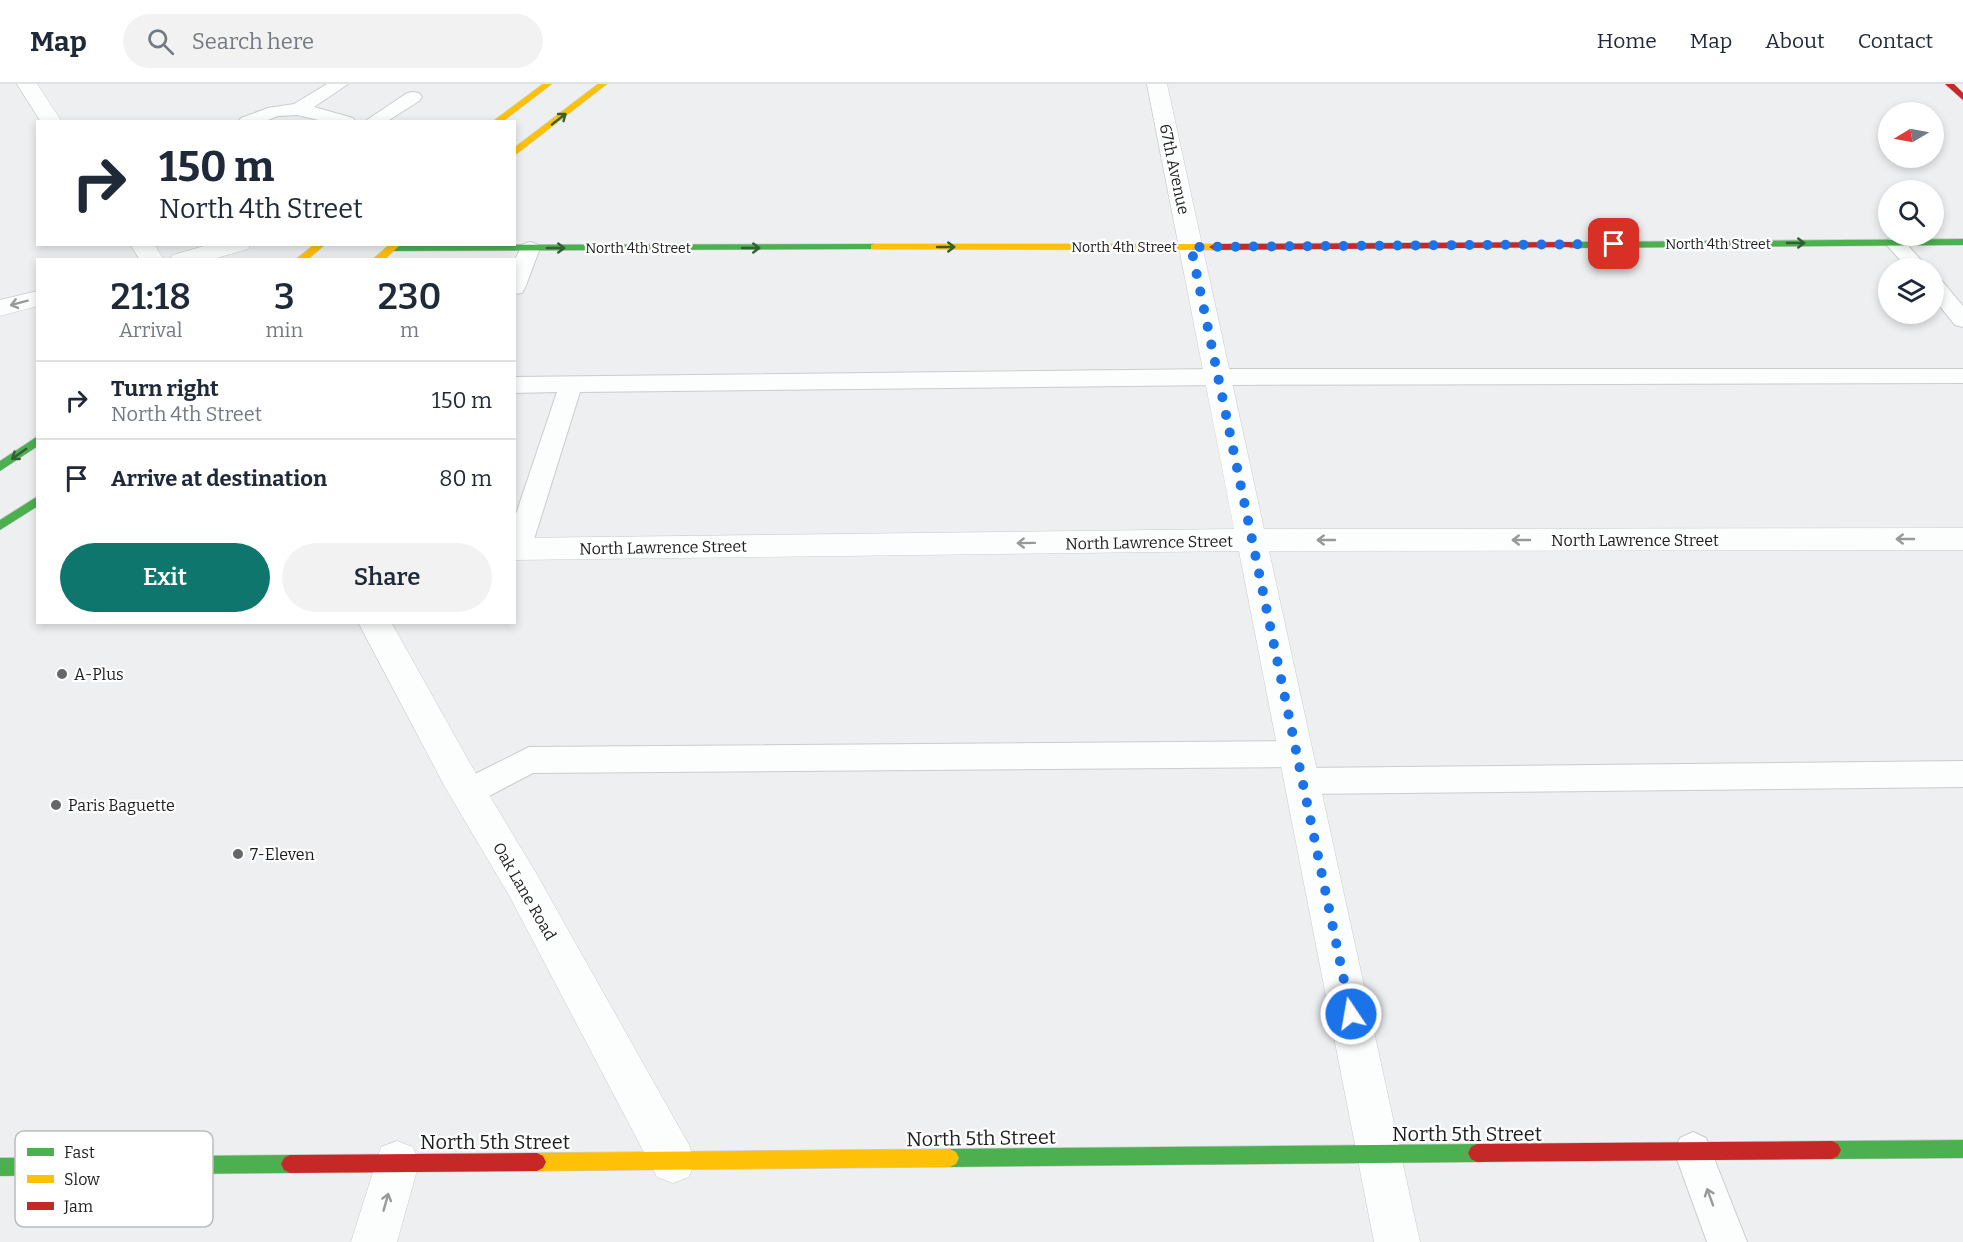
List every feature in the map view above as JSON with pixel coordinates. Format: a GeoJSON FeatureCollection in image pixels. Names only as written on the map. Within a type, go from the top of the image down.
{"type":"FeatureCollection","features":[{"type":"Feature","properties":{"kind":"main road"},"geometry":{"type":"LineString","coordinates":[[499,120],[548,84]]}},
{"type":"Feature","properties":{"kind":"main road"},"geometry":{"type":"LineString","coordinates":[[516,151],[603,84]]}},
{"type":"Feature","properties":{"kind":"main road"},"geometry":{"type":"LineString","coordinates":[[1949,84],[1963,97]]}},
{"type":"Feature","properties":{"kind":"main road","name":"North 4th Street"},"geometry":{"type":"LineString","coordinates":[[1944,242],[1963,242]]}},
{"type":"Feature","properties":{"kind":"main road","name":"North 4th Street"},"geometry":{"type":"LineString","coordinates":[[395,246],[530,248],[1191,247],[1878,243]]}},
{"type":"Feature","properties":{"kind":"main road"},"geometry":{"type":"LineString","coordinates":[[303,258],[319,246]]}},
{"type":"Feature","properties":{"kind":"main road"},"geometry":{"type":"LineString","coordinates":[[380,258],[395,246]]}},
{"type":"Feature","properties":{"kind":"main road"},"geometry":{"type":"LineString","coordinates":[[0,467],[36,441]]}},
{"type":"Feature","properties":{"kind":"main road"},"geometry":{"type":"LineString","coordinates":[[0,526],[36,501]]}},
{"type":"Feature","properties":{"kind":"main road","name":"North 5th Street"},"geometry":{"type":"LineString","coordinates":[[213,1164],[1963,1149]]}},
{"type":"Feature","properties":{"kind":"main road","name":"North 5th Street"},"geometry":{"type":"LineString","coordinates":[[0,1167],[15,1167]]}},
{"type":"Feature","properties":{"kind":"street"},"geometry":{"type":"LineString","coordinates":[[27,84],[51,120]]}},
{"type":"Feature","properties":{"kind":"street","name":"67th Avenue"},"geometry":{"type":"LineString","coordinates":[[1157,84],[1397,1242]]}},
{"type":"Feature","properties":{"kind":"street"},"geometry":{"type":"LineString","coordinates":[[188,258],[233,246]]}},
{"type":"Feature","properties":{"kind":"street"},"geometry":{"type":"LineString","coordinates":[[0,308],[36,299]]}},
{"type":"Feature","properties":{"kind":"street","name":"North Lawrence Street"},"geometry":{"type":"LineString","coordinates":[[516,549],[1252,540],[1963,539]]}},
{"type":"Feature","properties":{"kind":"street","name":"Oak Lane Road"},"geometry":{"type":"LineString","coordinates":[[375,624],[468,793],[523,885],[673,1161]]}},
{"type":"Feature","properties":{"kind":"street"},"geometry":{"type":"LineString","coordinates":[[374,1242],[397,1162]]}},
{"type":"Feature","properties":{"kind":"lane"},"geometry":{"type":"LineString","coordinates":[[251,120],[265,113],[300,108],[339,84]]}},
{"type":"Feature","properties":{"kind":"lane"},"geometry":{"type":"LineString","coordinates":[[376,120],[413,97]]}},
{"type":"Feature","properties":{"kind":"lane"},"geometry":{"type":"LineString","coordinates":[[300,108],[340,120]]}},
{"type":"Feature","properties":{"kind":"lane"},"geometry":{"type":"LineString","coordinates":[[1898,246],[1909,258]]}},
{"type":"Feature","properties":{"kind":"lane"},"geometry":{"type":"LineString","coordinates":[[516,283],[530,248]]}},
{"type":"Feature","properties":{"kind":"lane"},"geometry":{"type":"LineString","coordinates":[[1944,298],[1963,320]]}},
{"type":"Feature","properties":{"kind":"lane"},"geometry":{"type":"LineString","coordinates":[[516,385],[1218,377],[1963,376]]}},
{"type":"Feature","properties":{"kind":"lane"},"geometry":{"type":"LineString","coordinates":[[516,549],[571,384]]}},
{"type":"Feature","properties":{"kind":"lane"},"geometry":{"type":"LineString","coordinates":[[468,793],[529,760],[1963,774]]}},
{"type":"Feature","properties":{"kind":"lane"},"geometry":{"type":"LineString","coordinates":[[1693,1151],[1727,1242]]}},
{"type":"Feature","properties":{"kind":"traffic: fast"},"geometry":{"type":"LineString","coordinates":[[1570,245],[1963,242]]}},
{"type":"Feature","properties":{"kind":"traffic: fast"},"geometry":{"type":"LineString","coordinates":[[392,248],[874,247]]}},
{"type":"Feature","properties":{"kind":"traffic: fast"},"geometry":{"type":"LineString","coordinates":[[0,467],[36,441]]}},
{"type":"Feature","properties":{"kind":"traffic: fast"},"geometry":{"type":"LineString","coordinates":[[0,526],[36,501]]}},
{"type":"Feature","properties":{"kind":"traffic: fast"},"geometry":{"type":"LineString","coordinates":[[1832,1150],[1963,1149]]}},
{"type":"Feature","properties":{"kind":"traffic: fast"},"geometry":{"type":"LineString","coordinates":[[950,1158],[1477,1153]]}},
{"type":"Feature","properties":{"kind":"traffic: fast"},"geometry":{"type":"LineString","coordinates":[[213,1165],[290,1164]]}},
{"type":"Feature","properties":{"kind":"traffic: fast"},"geometry":{"type":"LineString","coordinates":[[0,1167],[15,1167]]}},
{"type":"Feature","properties":{"kind":"traffic: slow"},"geometry":{"type":"LineString","coordinates":[[499,120],[548,84]]}},
{"type":"Feature","properties":{"kind":"traffic: slow"},"geometry":{"type":"LineString","coordinates":[[516,151],[603,84]]}},
{"type":"Feature","properties":{"kind":"traffic: slow"},"geometry":{"type":"LineString","coordinates":[[303,258],[319,246]]}},
{"type":"Feature","properties":{"kind":"traffic: slow"},"geometry":{"type":"LineString","coordinates":[[380,258],[394,246]]}},
{"type":"Feature","properties":{"kind":"traffic: slow"},"geometry":{"type":"LineString","coordinates":[[874,247],[1214,247]]}},
{"type":"Feature","properties":{"kind":"traffic: slow"},"geometry":{"type":"LineString","coordinates":[[537,1162],[950,1158]]}},
{"type":"Feature","properties":{"kind":"traffic: jam"},"geometry":{"type":"LineString","coordinates":[[1949,84],[1963,97]]}},
{"type":"Feature","properties":{"kind":"traffic: jam"},"geometry":{"type":"LineString","coordinates":[[1214,247],[1570,245]]}},
{"type":"Feature","properties":{"kind":"traffic: jam"},"geometry":{"type":"LineString","coordinates":[[1477,1153],[1832,1150]]}},
{"type":"Feature","properties":{"kind":"traffic: jam"},"geometry":{"type":"LineString","coordinates":[[290,1164],[537,1162]]}},
{"type":"Feature","properties":{"kind":"place","name":"A-Plus"},"geometry":{"type":"Point","coordinates":[62,674]}},
{"type":"Feature","properties":{"kind":"place","name":"Paris Baguette"},"geometry":{"type":"Point","coordinates":[56,805]}},
{"type":"Feature","properties":{"kind":"place","name":"7-Eleven"},"geometry":{"type":"Point","coordinates":[238,854]}},
{"type":"Feature","properties":{"kind":"route"},"geometry":{"type":"LineString","coordinates":[[1351,1014],[1191,247],[1614,244]]}}]}
